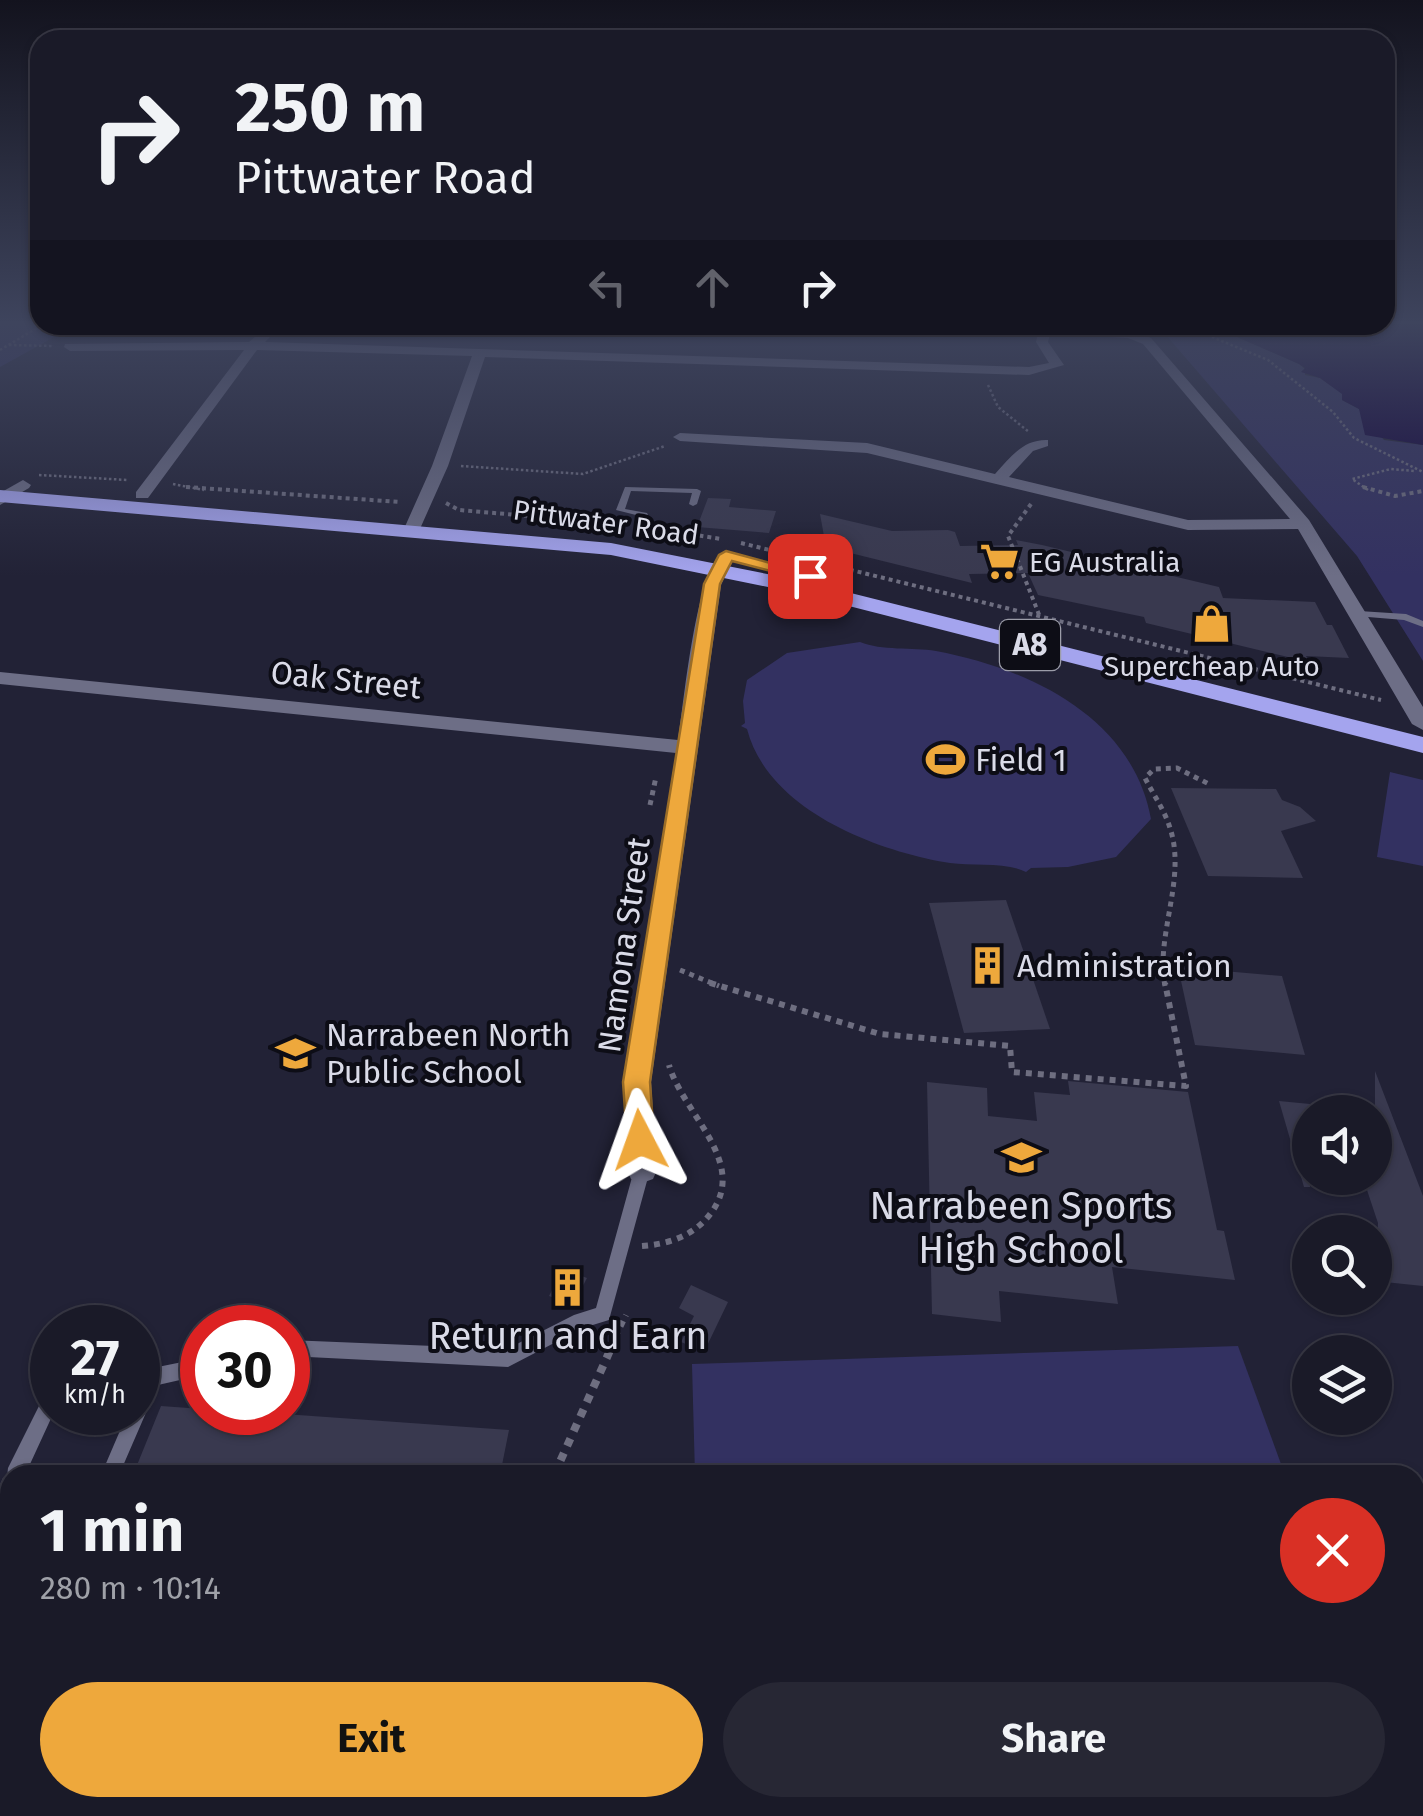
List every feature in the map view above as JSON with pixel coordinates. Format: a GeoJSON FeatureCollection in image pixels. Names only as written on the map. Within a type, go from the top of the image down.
{"type":"FeatureCollection","features":[{"type":"Feature","properties":{"kind":"highway","name":"Pittwater Road"},"geometry":{"type":"LineString","coordinates":[[1,494],[23,485],[142,496],[415,524],[722,562],[1423,725]]}},
{"type":"Feature","properties":{"kind":"highway","name":"Pittwater Road"},"geometry":{"type":"LineString","coordinates":[[1,494],[415,524]]}},
{"type":"Feature","properties":{"kind":"highway","name":"Pittwater Road"},"geometry":{"type":"LineString","coordinates":[[722,562],[1423,745]]}},
{"type":"Feature","properties":{"kind":"street"},"geometry":{"type":"LineString","coordinates":[[142,496],[209,406]]}},
{"type":"Feature","properties":{"kind":"street"},"geometry":{"type":"LineString","coordinates":[[415,524],[461,406]]}},
{"type":"Feature","properties":{"kind":"street"},"geometry":{"type":"LineString","coordinates":[[1202,406],[1303,524],[1423,725]]}},
{"type":"Feature","properties":{"kind":"street"},"geometry":{"type":"LineString","coordinates":[[680,437],[867,448],[1188,525],[1303,524]]}},
{"type":"Feature","properties":{"kind":"street"},"geometry":{"type":"LineString","coordinates":[[998,480],[1028,448],[1043,443]]}},
{"type":"Feature","properties":{"kind":"street","name":"Namona Street"},"geometry":{"type":"LineString","coordinates":[[642,1170],[636,1082],[686,747],[722,562]]}},
{"type":"Feature","properties":{"kind":"street","name":"Oak Street"},"geometry":{"type":"LineString","coordinates":[[0,678],[686,747]]}},
{"type":"Feature","properties":{"kind":"lane"},"geometry":{"type":"LineString","coordinates":[[644,515],[620,510],[628,489],[697,490],[693,504]]}},
{"type":"Feature","properties":{"kind":"lane"},"geometry":{"type":"LineString","coordinates":[[1359,614],[1406,617],[1423,624]]}},
{"type":"Feature","properties":{"kind":"lane"},"geometry":{"type":"LineString","coordinates":[[310,1349],[508,1358],[580,1320],[603,1314],[642,1170]]}},
{"type":"Feature","properties":{"kind":"lane"},"geometry":{"type":"LineString","coordinates":[[20,1465],[34,1435]]}},
{"type":"Feature","properties":{"kind":"lane"},"geometry":{"type":"LineString","coordinates":[[114,1465],[127,1435]]}},
{"type":"Feature","properties":{"kind":"path"},"geometry":{"type":"LineString","coordinates":[[997,406],[1043,443]]}},
{"type":"Feature","properties":{"kind":"path"},"geometry":{"type":"LineString","coordinates":[[1326,406],[1354,438],[1423,472]]}},
{"type":"Feature","properties":{"kind":"path"},"geometry":{"type":"LineString","coordinates":[[440,466],[583,474],[680,437]]}},
{"type":"Feature","properties":{"kind":"path"},"geometry":{"type":"LineString","coordinates":[[1423,472],[1390,469],[1352,479],[1390,498],[1405,498],[1423,491]]}},
{"type":"Feature","properties":{"kind":"path"},"geometry":{"type":"LineString","coordinates":[[1040,617],[1008,536],[1041,490]]}},
{"type":"Feature","properties":{"kind":"path"},"geometry":{"type":"LineString","coordinates":[[680,970],[709,983],[880,1034],[1010,1046],[1012,1072],[1186,1086],[1162,969],[1174,870],[1171,830],[1145,778],[1154,768],[1176,768],[1211,785]]}},
{"type":"Feature","properties":{"kind":"path"},"geometry":{"type":"LineString","coordinates":[[678,988],[683,952]]}},
{"type":"Feature","properties":{"kind":"path"},"geometry":{"type":"LineString","coordinates":[[635,1260],[639,1246],[660,1245],[690,1234],[714,1211],[726,1179],[717,1148],[677,1095],[670,1078],[670,1052]]}},
{"type":"Feature","properties":{"kind":"path"},"geometry":{"type":"LineString","coordinates":[[558,1465],[606,1352],[626,1320],[626,1305]]}},
{"type":"Feature","properties":{"kind":"shaded area"},"geometry":{"type":"Polygon","coordinates":[[[1227,406],[1353,406],[1384,440],[1423,445],[1423,661],[1357,556],[1227,406]]]}},
{"type":"Feature","properties":{"kind":"shaded area"},"geometry":{"type":"Polygon","coordinates":[[[1353,406],[1423,406],[1423,445],[1365,435],[1359,409],[1353,406]]]}},
{"type":"Feature","properties":{"kind":"shaded area","name":"Field 1"},"geometry":{"type":"Polygon","coordinates":[[[860,642],[972,659],[1008,671],[1073,704],[1123,753],[1141,784],[1151,819],[1116,857],[1068,867],[1031,868],[1026,872],[921,857],[859,837],[829,822],[801,804],[759,758],[747,729],[741,726],[745,723],[743,701],[747,680],[787,653],[860,642]]]}},
{"type":"Feature","properties":{"kind":"shaded area"},"geometry":{"type":"Polygon","coordinates":[[[1390,772],[1423,780],[1423,866],[1377,857],[1390,772]]]}},
{"type":"Feature","properties":{"kind":"shaded area"},"geometry":{"type":"Polygon","coordinates":[[[1238,1346],[1281,1465],[695,1465],[692,1364],[1238,1346]]]}},
{"type":"Feature","properties":{"kind":"building"},"geometry":{"type":"Polygon","coordinates":[[[708,498],[731,499],[729,507],[776,511],[769,533],[697,527],[708,498]]]}},
{"type":"Feature","properties":{"kind":"building"},"geometry":{"type":"Polygon","coordinates":[[[820,514],[892,531],[948,530],[955,532],[960,546],[1018,545],[1016,540],[1042,545],[1219,587],[1223,598],[1315,602],[1349,658],[1306,656],[1309,662],[1146,623],[1144,617],[1038,595],[1028,573],[969,574],[972,583],[826,547],[820,514]]]}},
{"type":"Feature","properties":{"kind":"building"},"geometry":{"type":"Polygon","coordinates":[[[1171,788],[1276,789],[1282,800],[1300,807],[1316,821],[1281,831],[1303,878],[1208,876],[1171,788]]]}},
{"type":"Feature","properties":{"kind":"building","name":"Administration"},"geometry":{"type":"Polygon","coordinates":[[[1006,900],[1050,1029],[964,1033],[929,903],[1006,900]]]}},
{"type":"Feature","properties":{"kind":"building"},"geometry":{"type":"Polygon","coordinates":[[[1178,967],[1282,976],[1305,1055],[1195,1045],[1178,967]]]}},
{"type":"Feature","properties":{"kind":"building"},"geometry":{"type":"Polygon","coordinates":[[[1375,1071],[1384,1095],[1375,1095],[1375,1071]]]}},
{"type":"Feature","properties":{"kind":"building"},"geometry":{"type":"Polygon","coordinates":[[[1068,1081],[1188,1092],[1217,1230],[1224,1231],[1235,1280],[1112,1267],[1118,1304],[999,1291],[1001,1322],[932,1314],[927,1082],[987,1088],[988,1116],[1037,1121],[1034,1092],[1070,1095],[1068,1081]]]}},
{"type":"Feature","properties":{"kind":"building"},"geometry":{"type":"Polygon","coordinates":[[[1279,1101],[1292,1102],[1292,1146],[1279,1101]]]}},
{"type":"Feature","properties":{"kind":"building"},"geometry":{"type":"Polygon","coordinates":[[[1392,1115],[1423,1196],[1423,1286],[1392,1283],[1392,1215],[1375,1215],[1369,1195],[1392,1195],[1392,1115]]]}},
{"type":"Feature","properties":{"kind":"building","name":"Return and Earn"},"geometry":{"type":"Polygon","coordinates":[[[563,1269],[587,1278],[573,1305],[549,1296],[563,1269]]]}},
{"type":"Feature","properties":{"kind":"building"},"geometry":{"type":"Polygon","coordinates":[[[691,1285],[728,1302],[704,1352],[681,1342],[694,1316],[679,1308],[691,1285]]]}},
{"type":"Feature","properties":{"kind":"building"},"geometry":{"type":"Polygon","coordinates":[[[161,1406],[180,1407],[180,1435],[310,1435],[310,1416],[509,1430],[502,1465],[137,1465],[149,1435],[160,1435],[161,1406]]]}},
{"type":"Feature","properties":{"kind":"place","name":"EG Australia"},"geometry":{"type":"Point","coordinates":[999,562]}},
{"type":"Feature","properties":{"kind":"place","name":"Supercheap Auto"},"geometry":{"type":"Point","coordinates":[1212,623]}},
{"type":"Feature","properties":{"kind":"place","name":"Field 1"},"geometry":{"type":"Point","coordinates":[945,760]}},
{"type":"Feature","properties":{"kind":"place","name":"Administration"},"geometry":{"type":"Point","coordinates":[987,966]}},
{"type":"Feature","properties":{"kind":"place","name":"Narrabeen North Public School"},"geometry":{"type":"Point","coordinates":[296,1053]}},
{"type":"Feature","properties":{"kind":"place","name":"Narrabeen Sports High School"},"geometry":{"type":"Point","coordinates":[1021,1157]}},
{"type":"Feature","properties":{"kind":"place","name":"Return and Earn"},"geometry":{"type":"Point","coordinates":[568,1287]}},
{"type":"Feature","properties":{"kind":"route"},"geometry":{"type":"LineString","coordinates":[[640,1140],[636,1082],[712,584],[726,555],[810,576]]}}]}
